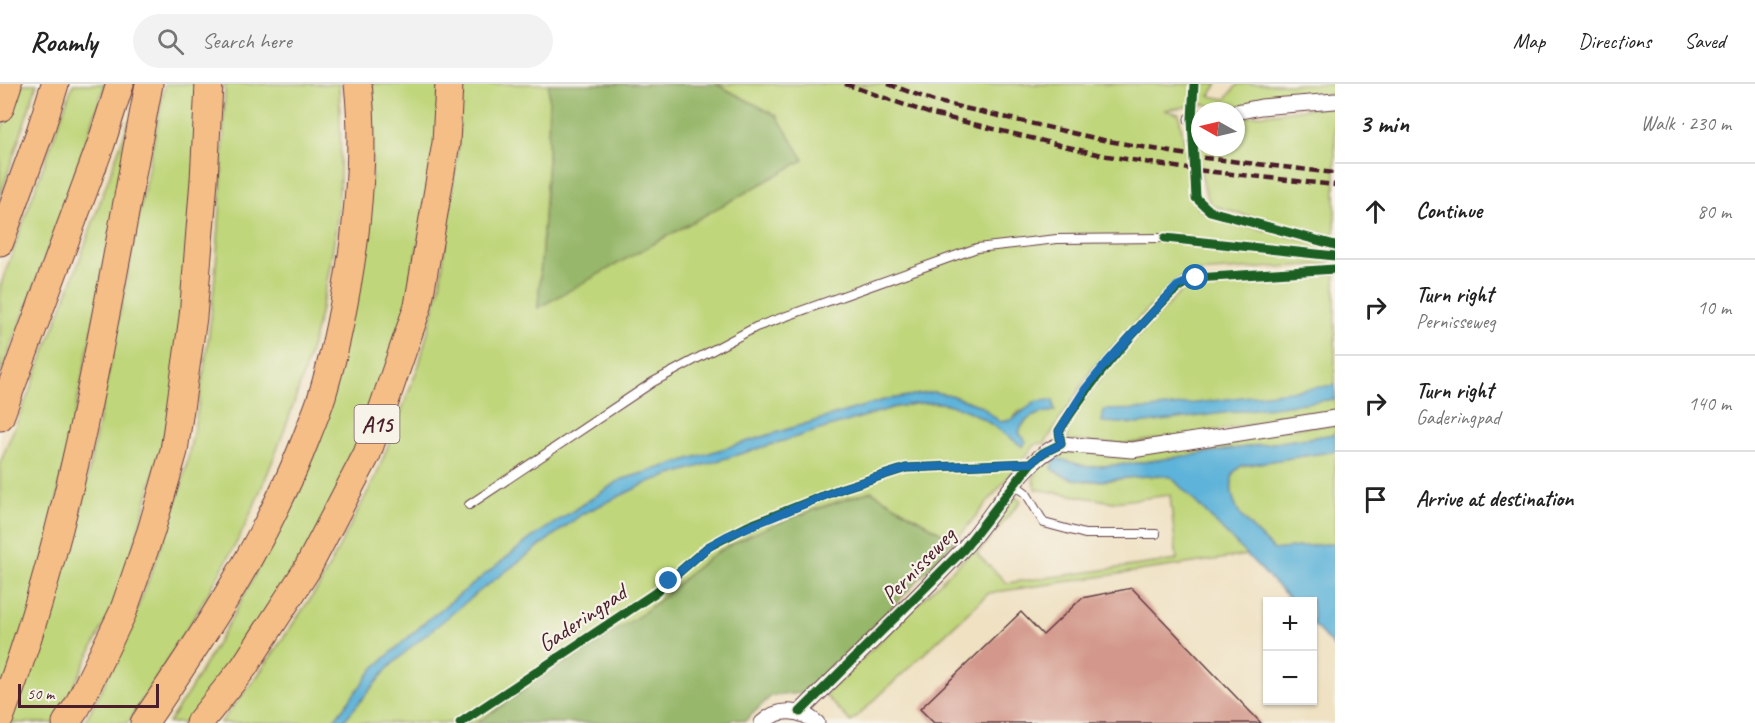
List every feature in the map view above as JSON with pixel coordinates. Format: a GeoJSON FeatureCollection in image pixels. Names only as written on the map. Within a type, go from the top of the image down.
{"type":"FeatureCollection","features":[{"type":"Feature","properties":{"kind":"highway"},"geometry":{"type":"LineString","coordinates":[[0,108],[8,84]]}},
{"type":"Feature","properties":{"kind":"highway"},"geometry":{"type":"LineString","coordinates":[[0,242],[55,84]]}},
{"type":"Feature","properties":{"kind":"highway"},"geometry":{"type":"LineString","coordinates":[[0,417],[101,144],[120,84]]}},
{"type":"Feature","properties":{"kind":"highway"},"geometry":{"type":"LineString","coordinates":[[0,717],[24,654],[59,531],[85,421],[149,84]]}},
{"type":"Feature","properties":{"kind":"highway"},"geometry":{"type":"LineString","coordinates":[[66,723],[77,707],[123,612],[151,531],[174,451],[193,317],[209,84]]}},
{"type":"Feature","properties":{"kind":"highway","name":"A15"},"geometry":{"type":"LineString","coordinates":[[144,723],[201,640],[250,558],[291,477],[324,391],[351,264],[361,186],[361,104],[358,84]]}},
{"type":"Feature","properties":{"kind":"highway","name":"A15"},"geometry":{"type":"LineString","coordinates":[[199,723],[244,667],[306,571],[367,454],[418,306],[447,143],[449,84]]}},
{"type":"Feature","properties":{"kind":"street"},"geometry":{"type":"LineString","coordinates":[[1245,110],[1335,101]]}},
{"type":"Feature","properties":{"kind":"street","name":"Pernisseweg"},"geometry":{"type":"LineString","coordinates":[[800,712],[964,549],[1031,463],[1043,453],[1061,444],[1132,450],[1335,418]]}},
{"type":"Feature","properties":{"kind":"street"},"geometry":{"type":"LineString","coordinates":[[762,723],[781,711],[800,712],[818,723]]}},
{"type":"Feature","properties":{"kind":"lane"},"geometry":{"type":"LineString","coordinates":[[469,505],[653,382],[756,327],[977,248],[1057,239],[1165,238]]}},
{"type":"Feature","properties":{"kind":"lane"},"geometry":{"type":"LineString","coordinates":[[1015,485],[1026,493],[1044,523],[1085,534],[1156,534]]}},
{"type":"Feature","properties":{"kind":"green space"},"geometry":{"type":"Polygon","coordinates":[[[16,84],[37,84],[0,197],[0,134],[16,84]]]}},
{"type":"Feature","properties":{"kind":"green space"},"geometry":{"type":"Polygon","coordinates":[[[73,84],[105,84],[55,230],[0,374],[0,287],[73,84]]]}},
{"type":"Feature","properties":{"kind":"green space"},"geometry":{"type":"Polygon","coordinates":[[[165,84],[204,84],[179,384],[123,585],[56,723],[0,723],[0,463],[72,281],[129,121],[135,122],[53,519],[78,526],[165,84]]]}},
{"type":"Feature","properties":{"kind":"green space"},"geometry":{"type":"Polygon","coordinates":[[[225,84],[339,84],[339,196],[324,298],[308,360],[288,421],[245,526],[229,557],[128,723],[84,723],[114,664],[140,603],[170,522],[186,467],[205,362],[216,270],[225,84]]]}},
{"type":"Feature","properties":{"kind":"green space"},"geometry":{"type":"Polygon","coordinates":[[[372,84],[440,84],[437,142],[404,323],[371,425],[306,559],[189,723],[168,723],[233,616],[274,538],[372,177],[372,84]]]}},
{"type":"Feature","properties":{"kind":"green space"},"geometry":{"type":"Polygon","coordinates":[[[460,84],[549,84],[548,159],[538,307],[777,116],[716,84],[1218,84],[1209,96],[1226,99],[1238,84],[1335,84],[1335,94],[1245,106],[1245,102],[1191,102],[1191,106],[1164,110],[1179,114],[1190,176],[1190,192],[1198,208],[1211,216],[1329,246],[1333,249],[1328,264],[1195,272],[1179,279],[1093,368],[1045,443],[1036,444],[955,541],[871,491],[818,508],[750,535],[719,551],[642,614],[476,723],[342,723],[388,668],[477,593],[582,514],[651,481],[895,407],[930,402],[961,408],[1023,439],[1019,434],[1024,423],[1032,416],[1055,411],[1053,400],[1019,412],[1011,420],[1000,422],[981,406],[950,395],[933,392],[884,400],[620,480],[530,539],[430,618],[374,668],[332,723],[220,723],[256,678],[319,586],[377,474],[419,365],[440,285],[458,147],[460,84]]]}},
{"type":"Feature","properties":{"kind":"green space"},"geometry":{"type":"Polygon","coordinates":[[[549,84],[716,84],[777,116],[804,160],[538,308],[548,159],[549,84]]]}},
{"type":"Feature","properties":{"kind":"green space"},"geometry":{"type":"Polygon","coordinates":[[[1335,105],[1335,237],[1210,204],[1199,156],[1245,156],[1245,117],[1335,105]]]}},
{"type":"Feature","properties":{"kind":"green space"},"geometry":{"type":"Polygon","coordinates":[[[1335,274],[1335,413],[1123,444],[1068,441],[1067,428],[1073,415],[1109,367],[1182,290],[1200,281],[1335,274]]]}},
{"type":"Feature","properties":{"kind":"green space"},"geometry":{"type":"Polygon","coordinates":[[[1335,424],[1335,434],[1130,464],[1088,467],[1056,458],[1051,469],[1064,477],[1079,480],[1110,480],[1141,476],[1171,477],[1248,555],[989,593],[851,722],[825,695],[973,550],[1015,497],[1021,501],[977,554],[1007,583],[1177,560],[1170,495],[1113,502],[1036,489],[1033,479],[1043,461],[1062,451],[1335,424]]]}},
{"type":"Feature","properties":{"kind":"green space"},"geometry":{"type":"Polygon","coordinates":[[[1335,451],[1335,543],[1274,550],[1249,525],[1236,507],[1232,486],[1233,473],[1241,466],[1335,451]]]}},
{"type":"Feature","properties":{"kind":"green space"},"geometry":{"type":"Polygon","coordinates":[[[871,491],[955,541],[884,616],[802,693],[771,696],[745,721],[733,719],[729,723],[477,723],[640,615],[718,552],[774,525],[871,491]]]}},
{"type":"Feature","properties":{"kind":"water"},"geometry":{"type":"Polygon","coordinates":[[[1335,385],[1335,399],[1138,424],[1102,422],[1104,410],[1150,409],[1335,385]]]}},
{"type":"Feature","properties":{"kind":"water"},"geometry":{"type":"Polygon","coordinates":[[[933,392],[950,395],[981,406],[1000,422],[1011,420],[1037,401],[1053,400],[1055,411],[1038,414],[1024,423],[1019,433],[1026,441],[1023,447],[985,420],[964,409],[941,403],[918,403],[895,407],[651,481],[582,514],[477,593],[388,668],[342,723],[332,723],[374,668],[430,618],[530,539],[620,480],[884,400],[933,392]]]}},
{"type":"Feature","properties":{"kind":"water"},"geometry":{"type":"Polygon","coordinates":[[[1335,434],[1335,451],[1241,466],[1233,473],[1232,486],[1236,507],[1249,525],[1274,550],[1335,543],[1335,648],[1317,628],[1317,597],[1288,597],[1171,477],[1141,476],[1094,481],[1079,480],[1064,476],[1051,468],[1056,458],[1088,467],[1130,464],[1335,434]]]}},
{"type":"Feature","properties":{"kind":"building"},"geometry":{"type":"Polygon","coordinates":[[[1132,588],[1261,723],[934,723],[920,709],[1021,612],[1043,635],[1082,598],[1132,588]]]}},
{"type":"Feature","properties":{"kind":"railway"},"geometry":{"type":"LineString","coordinates":[[845,84],[928,113],[1101,155],[1195,170],[1335,185]]}},
{"type":"Feature","properties":{"kind":"railway"},"geometry":{"type":"LineString","coordinates":[[888,84],[934,101],[1103,140],[1205,158],[1335,173]]}},
{"type":"Feature","properties":{"kind":"cycle path"},"geometry":{"type":"LineString","coordinates":[[1194,84],[1192,119],[1196,198],[1210,211],[1335,245]]}},
{"type":"Feature","properties":{"kind":"cycle path"},"geometry":{"type":"LineString","coordinates":[[1165,238],[1335,256]]}},
{"type":"Feature","properties":{"kind":"cycle path"},"geometry":{"type":"LineString","coordinates":[[800,712],[964,549],[1031,463],[1043,453],[1061,444],[1059,431],[1089,388],[1132,336],[1174,292],[1196,278],[1335,269]]}},
{"type":"Feature","properties":{"kind":"cycle path","name":"Gaderingpad"},"geometry":{"type":"LineString","coordinates":[[460,723],[655,593],[708,547],[748,526],[843,488],[906,468],[1031,463]]}},
{"type":"Feature","properties":{"kind":"route"},"geometry":{"type":"LineString","coordinates":[[669,581],[686,564],[727,536],[843,488],[906,468],[1031,463],[1052,447],[1061,444],[1059,431],[1085,389],[1108,361],[1177,286],[1196,278]]}}]}
